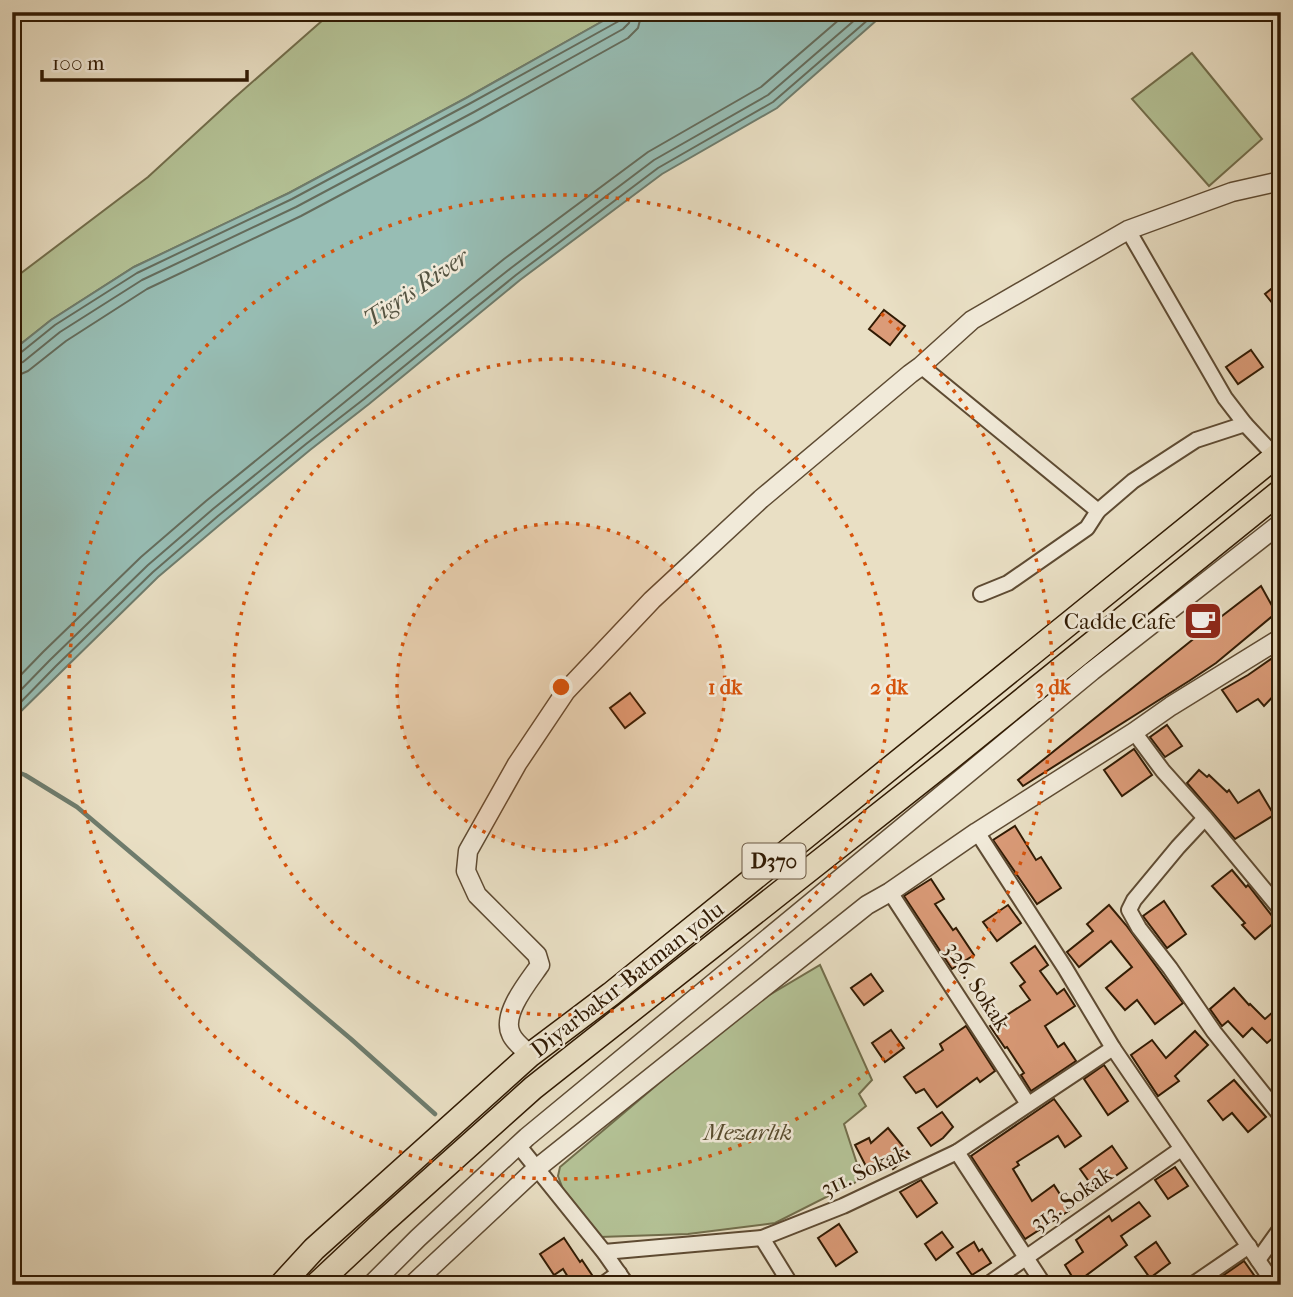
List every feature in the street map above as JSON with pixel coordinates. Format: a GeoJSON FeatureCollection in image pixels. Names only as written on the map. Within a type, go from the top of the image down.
{"type":"FeatureCollection","features":[{"type":"Feature","properties":{"kind":"highway","name":"Diyarbakır-Batman yolu"},"geometry":{"type":"LineString","coordinates":[[281,1285],[314,1249],[530,1055],[621,986],[1278,454]]}},
{"type":"Feature","properties":{"kind":"highway","name":"Diyarbakır-Batman yolu"},"geometry":{"type":"LineString","coordinates":[[316,1285],[533,1088],[948,760],[1281,491]]}},
{"type":"Feature","properties":{"kind":"street"},"geometry":{"type":"LineString","coordinates":[[530,1055],[510,1034],[509,1015],[525,985],[540,965],[537,955],[477,895],[466,871],[468,850],[511,776],[566,691],[652,600],[761,499],[972,320],[1128,230],[1232,192],[1281,181]]}},
{"type":"Feature","properties":{"kind":"street"},"geometry":{"type":"LineString","coordinates":[[1128,230],[1225,397],[1245,424],[1278,454]]}},
{"type":"Feature","properties":{"kind":"street"},"geometry":{"type":"LineString","coordinates":[[921,366],[1098,511]]}},
{"type":"Feature","properties":{"kind":"street"},"geometry":{"type":"LineString","coordinates":[[981,594],[1008,583],[1087,528],[1098,511],[1133,481],[1196,440],[1245,424]]}},
{"type":"Feature","properties":{"kind":"street"},"geometry":{"type":"LineString","coordinates":[[371,1285],[517,1145],[1092,671],[1281,523]]}},
{"type":"Feature","properties":{"kind":"street"},"geometry":{"type":"LineString","coordinates":[[416,1283],[536,1169],[867,905],[1171,706],[1281,638]]}},
{"type":"Feature","properties":{"kind":"street"},"geometry":{"type":"LineString","coordinates":[[1134,732],[1163,771],[1281,910]]}},
{"type":"Feature","properties":{"kind":"street"},"geometry":{"type":"LineString","coordinates":[[1205,818],[1134,900],[1129,910],[1214,1032],[1281,1116]]}},
{"type":"Feature","properties":{"kind":"street"},"geometry":{"type":"LineString","coordinates":[[977,832],[1065,968],[1112,1048],[1275,1285]]}},
{"type":"Feature","properties":{"kind":"street","name":"326. Sokak"},"geometry":{"type":"LineString","coordinates":[[890,892],[1028,1104]]}},
{"type":"Feature","properties":{"kind":"street","name":"311. Sokak"},"geometry":{"type":"LineString","coordinates":[[604,1252],[762,1238],[843,1206],[957,1152],[1112,1048]]}},
{"type":"Feature","properties":{"kind":"street"},"geometry":{"type":"LineString","coordinates":[[517,1145],[623,1279],[602,1285]]}},
{"type":"Feature","properties":{"kind":"street","name":"313. Sokak"},"geometry":{"type":"LineString","coordinates":[[987,1285],[1181,1149]]}},
{"type":"Feature","properties":{"kind":"street"},"geometry":{"type":"LineString","coordinates":[[957,1152],[1044,1285]]}},
{"type":"Feature","properties":{"kind":"street"},"geometry":{"type":"LineString","coordinates":[[1258,1260],[1281,1228]]}},
{"type":"Feature","properties":{"kind":"street"},"geometry":{"type":"LineString","coordinates":[[762,1238],[791,1285]]}},
{"type":"Feature","properties":{"kind":"street"},"geometry":{"type":"LineString","coordinates":[[1192,1285],[1250,1246]]}},
{"type":"Feature","properties":{"kind":"green space"},"geometry":{"type":"Polygon","coordinates":[[[332,12],[619,12],[289,193],[134,267],[51,320],[12,351],[12,280],[148,177],[332,12]]]}},
{"type":"Feature","properties":{"kind":"green space"},"geometry":{"type":"Polygon","coordinates":[[[1192,53],[1262,139],[1209,186],[1132,99],[1192,53]]]}},
{"type":"Feature","properties":{"kind":"green space","name":"Mezarlık"},"geometry":{"type":"Polygon","coordinates":[[[820,965],[872,1080],[859,1094],[866,1106],[844,1124],[862,1179],[775,1223],[688,1234],[600,1237],[564,1192],[558,1176],[560,1167],[749,1007],[820,965]]]}},
{"type":"Feature","properties":{"kind":"water","name":"Tigris River"},"geometry":{"type":"Polygon","coordinates":[[[619,12],[886,12],[777,108],[662,174],[520,280],[310,450],[158,577],[12,720],[12,351],[51,320],[134,267],[289,193],[619,12]]]}},
{"type":"Feature","properties":{"kind":"building"},"geometry":{"type":"Polygon","coordinates":[[[1281,281],[1281,314],[1265,294],[1281,281]]]}},
{"type":"Feature","properties":{"kind":"building"},"geometry":{"type":"Polygon","coordinates":[[[884,310],[905,326],[890,345],[869,329],[884,310]]]}},
{"type":"Feature","properties":{"kind":"building"},"geometry":{"type":"Polygon","coordinates":[[[1251,350],[1263,367],[1238,384],[1226,367],[1251,350]]]}},
{"type":"Feature","properties":{"kind":"building"},"geometry":{"type":"Polygon","coordinates":[[[1261,586],[1276,613],[1216,663],[1023,786],[1018,780],[1222,616],[1261,586]]]}},
{"type":"Feature","properties":{"kind":"building"},"geometry":{"type":"Polygon","coordinates":[[[1281,652],[1281,688],[1264,706],[1258,699],[1237,712],[1222,690],[1281,652]]]}},
{"type":"Feature","properties":{"kind":"building"},"geometry":{"type":"Polygon","coordinates":[[[630,693],[645,713],[625,728],[610,708],[630,693]]]}},
{"type":"Feature","properties":{"kind":"building"},"geometry":{"type":"Polygon","coordinates":[[[1167,725],[1182,746],[1165,757],[1150,737],[1167,725]]]}},
{"type":"Feature","properties":{"kind":"building"},"geometry":{"type":"Polygon","coordinates":[[[1134,749],[1152,775],[1122,796],[1104,770],[1134,749]]]}},
{"type":"Feature","properties":{"kind":"building"},"geometry":{"type":"Polygon","coordinates":[[[1199,770],[1207,777],[1209,775],[1227,792],[1229,790],[1238,803],[1259,790],[1274,815],[1235,839],[1187,783],[1199,770]]]}},
{"type":"Feature","properties":{"kind":"building"},"geometry":{"type":"Polygon","coordinates":[[[1015,826],[1036,860],[1041,857],[1061,888],[1037,904],[993,840],[1015,826]]]}},
{"type":"Feature","properties":{"kind":"building"},"geometry":{"type":"Polygon","coordinates":[[[1232,870],[1246,887],[1248,885],[1276,921],[1255,939],[1242,925],[1245,923],[1212,886],[1232,870]]]}},
{"type":"Feature","properties":{"kind":"building"},"geometry":{"type":"Polygon","coordinates":[[[931,879],[944,899],[935,904],[953,930],[956,928],[974,955],[952,969],[904,896],[931,879]]]}},
{"type":"Feature","properties":{"kind":"building"},"geometry":{"type":"Polygon","coordinates":[[[1164,901],[1186,934],[1167,948],[1143,916],[1164,901]]]}},
{"type":"Feature","properties":{"kind":"building"},"geometry":{"type":"Polygon","coordinates":[[[1008,905],[1021,923],[997,941],[983,922],[1008,905]]]}},
{"type":"Feature","properties":{"kind":"building"},"geometry":{"type":"Polygon","coordinates":[[[1109,905],[1183,1003],[1155,1024],[1137,1000],[1125,1010],[1106,988],[1132,967],[1111,941],[1079,967],[1067,952],[1093,931],[1087,924],[1109,905]]]}},
{"type":"Feature","properties":{"kind":"building"},"geometry":{"type":"Polygon","coordinates":[[[1035,946],[1048,965],[1040,971],[1057,994],[1064,989],[1075,1006],[1045,1026],[1058,1047],[1064,1043],[1076,1061],[1031,1091],[1021,1075],[1024,1073],[990,1026],[1030,1000],[1020,986],[1025,982],[1011,963],[1035,946]]]}},
{"type":"Feature","properties":{"kind":"building"},"geometry":{"type":"Polygon","coordinates":[[[871,974],[883,991],[864,1005],[851,988],[871,974]]]}},
{"type":"Feature","properties":{"kind":"building"},"geometry":{"type":"Polygon","coordinates":[[[1234,988],[1265,1019],[1274,1011],[1281,1019],[1281,1031],[1267,1043],[1252,1028],[1243,1037],[1228,1021],[1222,1026],[1210,1009],[1234,988]]]}},
{"type":"Feature","properties":{"kind":"building"},"geometry":{"type":"Polygon","coordinates":[[[966,1026],[995,1071],[980,1082],[977,1078],[937,1107],[924,1089],[916,1093],[904,1077],[943,1050],[940,1044],[966,1026]]]}},
{"type":"Feature","properties":{"kind":"building"},"geometry":{"type":"Polygon","coordinates":[[[891,1030],[904,1048],[885,1062],[872,1043],[891,1030]]]}},
{"type":"Feature","properties":{"kind":"building"},"geometry":{"type":"Polygon","coordinates":[[[1195,1031],[1208,1045],[1175,1076],[1179,1081],[1158,1096],[1131,1055],[1152,1040],[1166,1058],[1195,1031]]]}},
{"type":"Feature","properties":{"kind":"building"},"geometry":{"type":"Polygon","coordinates":[[[1104,1065],[1128,1101],[1108,1115],[1084,1079],[1104,1065]]]}},
{"type":"Feature","properties":{"kind":"building"},"geometry":{"type":"Polygon","coordinates":[[[1234,1080],[1266,1117],[1248,1132],[1232,1113],[1223,1120],[1208,1101],[1234,1080]]]}},
{"type":"Feature","properties":{"kind":"building"},"geometry":{"type":"Polygon","coordinates":[[[1054,1099],[1081,1136],[1065,1147],[1058,1136],[1017,1162],[1019,1165],[1013,1169],[1032,1201],[1054,1185],[1070,1210],[1025,1239],[971,1156],[1054,1099]]]}},
{"type":"Feature","properties":{"kind":"building"},"geometry":{"type":"Polygon","coordinates":[[[942,1112],[953,1127],[931,1146],[918,1128],[942,1112]]]}},
{"type":"Feature","properties":{"kind":"building"},"geometry":{"type":"Polygon","coordinates":[[[888,1128],[910,1155],[893,1169],[891,1166],[871,1176],[855,1145],[869,1138],[871,1143],[888,1128]]]}},
{"type":"Feature","properties":{"kind":"building"},"geometry":{"type":"Polygon","coordinates":[[[1112,1146],[1127,1168],[1095,1190],[1080,1169],[1112,1146]]]}},
{"type":"Feature","properties":{"kind":"building"},"geometry":{"type":"Polygon","coordinates":[[[1175,1167],[1188,1186],[1168,1199],[1155,1180],[1175,1167]]]}},
{"type":"Feature","properties":{"kind":"building"},"geometry":{"type":"Polygon","coordinates":[[[921,1180],[937,1203],[917,1217],[900,1192],[921,1180]]]}},
{"type":"Feature","properties":{"kind":"building"},"geometry":{"type":"Polygon","coordinates":[[[1139,1202],[1150,1216],[1121,1236],[1127,1245],[1076,1283],[1065,1265],[1083,1252],[1076,1240],[1109,1216],[1112,1221],[1139,1202]]]}},
{"type":"Feature","properties":{"kind":"building"},"geometry":{"type":"Polygon","coordinates":[[[839,1224],[857,1252],[836,1266],[818,1238],[839,1224]]]}},
{"type":"Feature","properties":{"kind":"building"},"geometry":{"type":"Polygon","coordinates":[[[942,1232],[953,1247],[936,1260],[925,1244],[942,1232]]]}},
{"type":"Feature","properties":{"kind":"building"},"geometry":{"type":"Polygon","coordinates":[[[564,1238],[594,1278],[583,1285],[573,1285],[563,1269],[554,1275],[540,1254],[564,1238]]]}},
{"type":"Feature","properties":{"kind":"building"},"geometry":{"type":"Polygon","coordinates":[[[974,1242],[991,1263],[972,1275],[957,1253],[974,1242]]]}},
{"type":"Feature","properties":{"kind":"building"},"geometry":{"type":"Polygon","coordinates":[[[1156,1242],[1170,1263],[1150,1278],[1135,1257],[1156,1242]]]}},
{"type":"Feature","properties":{"kind":"building"},"geometry":{"type":"Polygon","coordinates":[[[1244,1261],[1261,1285],[1222,1285],[1218,1279],[1244,1261]]]}},
{"type":"Feature","properties":{"kind":"waterway"},"geometry":{"type":"LineString","coordinates":[[12,770],[77,807],[351,1039],[435,1114]]}},
{"type":"Feature","properties":{"kind":"place","name":"Cadde Cafe"},"geometry":{"type":"Point","coordinates":[1203,621]}}]}
